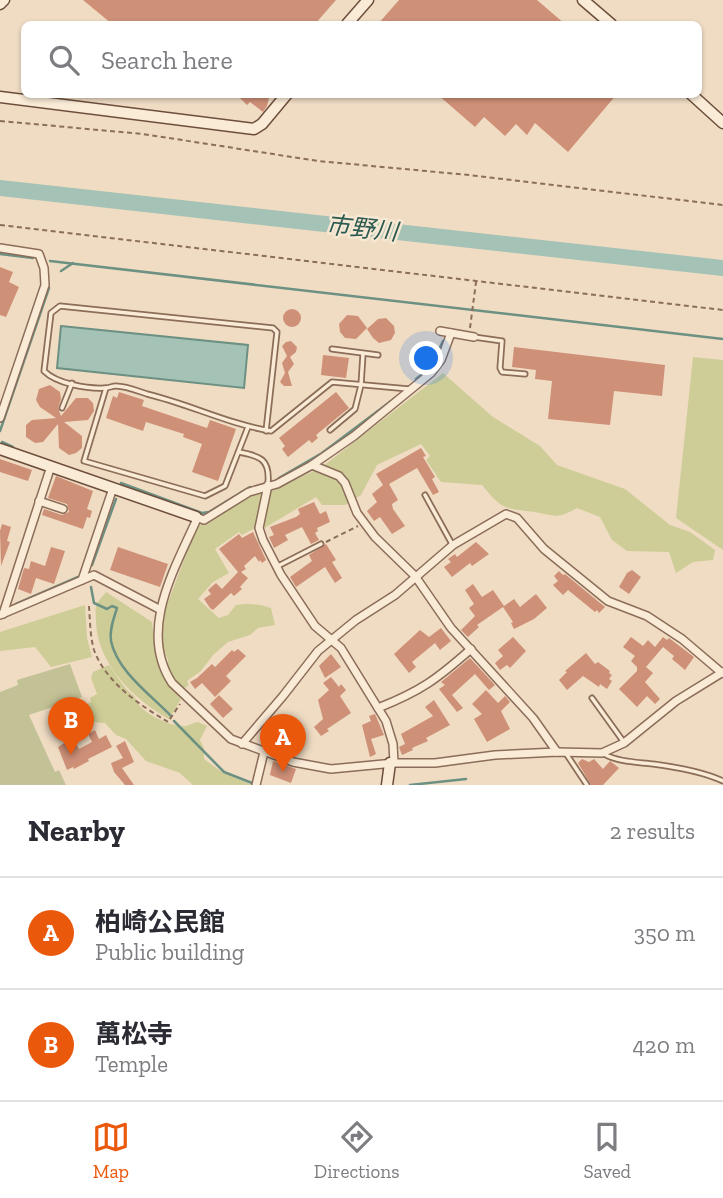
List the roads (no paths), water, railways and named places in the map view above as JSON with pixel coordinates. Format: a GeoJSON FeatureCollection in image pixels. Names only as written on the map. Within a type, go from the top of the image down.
{"type":"FeatureCollection","features":[{"type":"Feature","properties":{"kind":"street"},"geometry":{"type":"LineString","coordinates":[[0,4],[4,0]]}},
{"type":"Feature","properties":{"kind":"street"},"geometry":{"type":"LineString","coordinates":[[350,21],[368,0]]}},
{"type":"Feature","properties":{"kind":"street"},"geometry":{"type":"LineString","coordinates":[[583,0],[608,21]]}},
{"type":"Feature","properties":{"kind":"street"},"geometry":{"type":"LineString","coordinates":[[0,97],[254,129],[262,124],[284,98]]}},
{"type":"Feature","properties":{"kind":"street"},"geometry":{"type":"LineString","coordinates":[[695,98],[723,123]]}},
{"type":"Feature","properties":{"kind":"street"},"geometry":{"type":"LineString","coordinates":[[0,248],[39,254],[45,285],[0,418]]}},
{"type":"Feature","properties":{"kind":"street"},"geometry":{"type":"LineString","coordinates":[[440,331],[472,336]]}},
{"type":"Feature","properties":{"kind":"street"},"geometry":{"type":"LineString","coordinates":[[0,449],[204,520],[249,492],[287,479],[312,466],[354,436],[438,366],[451,333]]}},
{"type":"Feature","properties":{"kind":"street"},"geometry":{"type":"LineString","coordinates":[[2,614],[51,466]]}},
{"type":"Feature","properties":{"kind":"street"},"geometry":{"type":"LineString","coordinates":[[312,466],[339,476],[352,503],[375,537],[415,576],[451,628],[561,752]]}},
{"type":"Feature","properties":{"kind":"street"},"geometry":{"type":"LineString","coordinates":[[268,485],[259,528],[263,540],[281,575],[315,626],[341,648],[379,708],[390,732],[392,763],[387,785]]}},
{"type":"Feature","properties":{"kind":"street"},"geometry":{"type":"LineString","coordinates":[[82,580],[113,488]]}},
{"type":"Feature","properties":{"kind":"street"},"geometry":{"type":"LineString","coordinates":[[39,501],[62,509]]}},
{"type":"Feature","properties":{"kind":"street"},"geometry":{"type":"LineString","coordinates":[[196,517],[197,521],[159,609],[158,642],[164,672],[221,732],[242,744],[309,766],[331,769],[392,763],[435,763],[495,755],[603,752],[624,743],[676,701],[722,672],[682,639],[647,616],[608,601],[544,549],[513,515],[502,515],[453,545],[395,595],[356,620],[318,651],[242,744]]}},
{"type":"Feature","properties":{"kind":"street"},"geometry":{"type":"LineString","coordinates":[[2,614],[94,575],[159,609]]}},
{"type":"Feature","properties":{"kind":"street"},"geometry":{"type":"LineString","coordinates":[[379,708],[421,690],[471,649]]}},
{"type":"Feature","properties":{"kind":"street"},"geometry":{"type":"LineString","coordinates":[[256,785],[264,752]]}},
{"type":"Feature","properties":{"kind":"lane"},"geometry":{"type":"LineString","coordinates":[[266,430],[277,332],[273,328],[60,306],[51,313],[44,371],[49,376],[72,383],[106,388],[116,386],[170,400],[248,427],[271,431],[332,382],[411,390]]}},
{"type":"Feature","properties":{"kind":"lane"},"geometry":{"type":"LineString","coordinates":[[472,336],[502,341],[502,372],[525,374]]}},
{"type":"Feature","properties":{"kind":"lane"},"geometry":{"type":"LineString","coordinates":[[332,349],[378,355]]}},
{"type":"Feature","properties":{"kind":"lane"},"geometry":{"type":"LineString","coordinates":[[330,430],[355,410],[361,385],[363,354]]}},
{"type":"Feature","properties":{"kind":"lane"},"geometry":{"type":"LineString","coordinates":[[62,408],[72,383]]}},
{"type":"Feature","properties":{"kind":"lane"},"geometry":{"type":"LineString","coordinates":[[106,388],[84,461],[205,496],[225,486],[248,427]]}},
{"type":"Feature","properties":{"kind":"lane"},"geometry":{"type":"LineString","coordinates":[[239,452],[256,455],[262,460],[269,471],[268,485]]}},
{"type":"Feature","properties":{"kind":"lane"},"geometry":{"type":"LineString","coordinates":[[425,495],[453,545]]}},
{"type":"Feature","properties":{"kind":"lane"},"geometry":{"type":"LineString","coordinates":[[278,566],[321,544]]}},
{"type":"Feature","properties":{"kind":"lane"},"geometry":{"type":"LineString","coordinates":[[592,698],[624,743]]}},
{"type":"Feature","properties":{"kind":"lane"},"geometry":{"type":"LineString","coordinates":[[561,752],[587,785]]}},
{"type":"Feature","properties":{"kind":"lane"},"geometry":{"type":"LineString","coordinates":[[603,752],[616,759],[686,769],[723,781]]}},
{"type":"Feature","properties":{"kind":"waterway","name":"市野川"},"geometry":{"type":"LineString","coordinates":[[0,188],[723,268]]}},
{"type":"Feature","properties":{"kind":"waterway"},"geometry":{"type":"LineString","coordinates":[[0,254],[33,258]]}},
{"type":"Feature","properties":{"kind":"waterway"},"geometry":{"type":"LineString","coordinates":[[50,261],[723,339]]}},
{"type":"Feature","properties":{"kind":"waterway"},"geometry":{"type":"LineString","coordinates":[[61,271],[73,263]]}},
{"type":"Feature","properties":{"kind":"waterway"},"geometry":{"type":"LineString","coordinates":[[0,431],[49,288]]}},
{"type":"Feature","properties":{"kind":"waterway"},"geometry":{"type":"LineString","coordinates":[[416,379],[431,367],[443,341]]}},
{"type":"Feature","properties":{"kind":"waterway"},"geometry":{"type":"LineString","coordinates":[[279,478],[322,453],[395,398]]}},
{"type":"Feature","properties":{"kind":"waterway"},"geometry":{"type":"LineString","coordinates":[[2,442],[13,447]]}},
{"type":"Feature","properties":{"kind":"waterway"},"geometry":{"type":"LineString","coordinates":[[121,483],[202,513],[209,512],[250,487]]}},
{"type":"Feature","properties":{"kind":"waterway"},"geometry":{"type":"LineString","coordinates":[[92,565],[116,499]]}},
{"type":"Feature","properties":{"kind":"waterway"},"geometry":{"type":"LineString","coordinates":[[16,604],[78,577]]}},
{"type":"Feature","properties":{"kind":"waterway"},"geometry":{"type":"LineString","coordinates":[[91,587],[94,603],[107,609],[112,606],[117,608],[111,641],[120,662],[136,682],[171,716]]}},
{"type":"Feature","properties":{"kind":"waterway"},"geometry":{"type":"LineString","coordinates":[[174,721],[224,772],[252,783]]}},
{"type":"Feature","properties":{"kind":"waterway"},"geometry":{"type":"LineString","coordinates":[[410,785],[466,779]]}},
{"type":"Feature","properties":{"kind":"place","name":"萬松寺"},"geometry":{"type":"Point","coordinates":[71,755]}},
{"type":"Feature","properties":{"kind":"place","name":"柏崎公民館"},"geometry":{"type":"Point","coordinates":[283,772]}}]}
